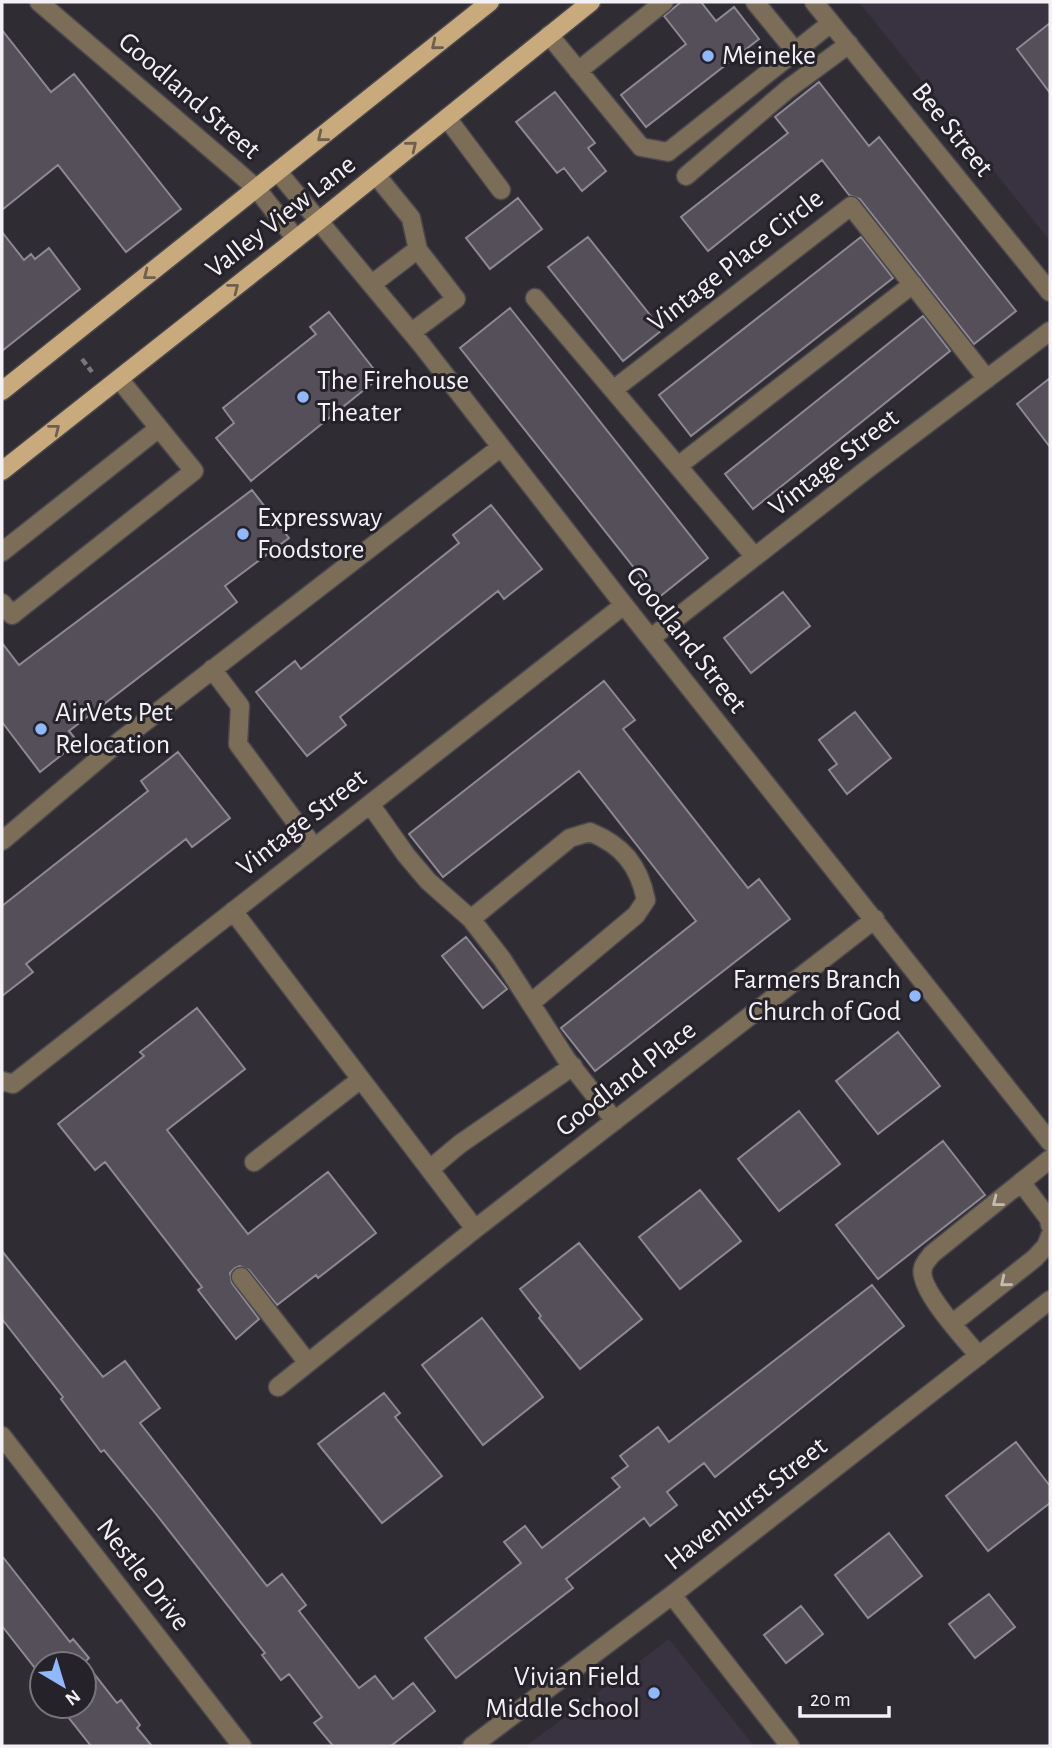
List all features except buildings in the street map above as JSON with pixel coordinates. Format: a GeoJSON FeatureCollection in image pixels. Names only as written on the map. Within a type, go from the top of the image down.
{"type":"FeatureCollection","features":[{"type":"Feature","properties":{"kind":"main road","name":"Valley View Lane"},"geometry":{"type":"LineString","coordinates":[[2,391],[489,2]]}},
{"type":"Feature","properties":{"kind":"main road","name":"Valley View Lane"},"geometry":{"type":"LineString","coordinates":[[2,471],[591,2]]}},
{"type":"Feature","properties":{"kind":"street","name":"Goodland Street"},"geometry":{"type":"LineString","coordinates":[[39,2],[257,189],[296,239]]}},
{"type":"Feature","properties":{"kind":"street"},"geometry":{"type":"LineString","coordinates":[[578,71],[664,2]]}},
{"type":"Feature","properties":{"kind":"street"},"geometry":{"type":"LineString","coordinates":[[755,2],[796,52]]}},
{"type":"Feature","properties":{"kind":"street","name":"Bee Street"},"geometry":{"type":"LineString","coordinates":[[814,2],[1050,292]]}},
{"type":"Feature","properties":{"kind":"street"},"geometry":{"type":"LineString","coordinates":[[549,35],[641,147],[668,152],[831,23]]}},
{"type":"Feature","properties":{"kind":"street"},"geometry":{"type":"LineString","coordinates":[[686,176],[788,89],[849,44]]}},
{"type":"Feature","properties":{"kind":"street"},"geometry":{"type":"LineString","coordinates":[[447,118],[501,190]]}},
{"type":"Feature","properties":{"kind":"street","name":"Goodland Street"},"geometry":{"type":"LineString","coordinates":[[278,172],[412,332],[624,605],[876,919],[1050,1142]]}},
{"type":"Feature","properties":{"kind":"street"},"geometry":{"type":"LineString","coordinates":[[376,175],[411,218],[418,249],[456,299],[412,332]]}},
{"type":"Feature","properties":{"kind":"street","name":"Vintage Place Circle"},"geometry":{"type":"LineString","coordinates":[[613,390],[851,206],[987,379]]}},
{"type":"Feature","properties":{"kind":"street"},"geometry":{"type":"LineString","coordinates":[[372,284],[418,249]]}},
{"type":"Feature","properties":{"kind":"street"},"geometry":{"type":"LineString","coordinates":[[677,466],[913,284]]}},
{"type":"Feature","properties":{"kind":"street"},"geometry":{"type":"LineString","coordinates":[[535,299],[755,557]]}},
{"type":"Feature","properties":{"kind":"street","name":"Vintage Street"},"geometry":{"type":"LineString","coordinates":[[651,638],[1050,331]]}},
{"type":"Feature","properties":{"kind":"street"},"geometry":{"type":"LineString","coordinates":[[2,603],[12,615],[194,471],[119,379]]}},
{"type":"Feature","properties":{"kind":"street"},"geometry":{"type":"LineString","coordinates":[[2,552],[159,428]]}},
{"type":"Feature","properties":{"kind":"street"},"geometry":{"type":"LineString","coordinates":[[2,841],[120,741],[501,447]]}},
{"type":"Feature","properties":{"kind":"street","name":"Vintage Street"},"geometry":{"type":"LineString","coordinates":[[7,1083],[233,911],[624,605]]}},
{"type":"Feature","properties":{"kind":"street"},"geometry":{"type":"LineString","coordinates":[[212,669],[240,706],[238,744],[314,847]]}},
{"type":"Feature","properties":{"kind":"street"},"geometry":{"type":"LineString","coordinates":[[370,804],[428,881],[471,919],[532,1002],[572,1066],[615,1121]]}},
{"type":"Feature","properties":{"kind":"street"},"geometry":{"type":"LineString","coordinates":[[471,919],[570,838],[590,832],[610,840],[626,856],[642,878],[646,900],[641,908],[532,1002]]}},
{"type":"Feature","properties":{"kind":"street"},"geometry":{"type":"LineString","coordinates":[[233,911],[475,1229]]}},
{"type":"Feature","properties":{"kind":"street","name":"Goodland Place"},"geometry":{"type":"LineString","coordinates":[[278,1387],[475,1229],[876,919]]}},
{"type":"Feature","properties":{"kind":"street"},"geometry":{"type":"LineString","coordinates":[[429,1169],[460,1144],[572,1066]]}},
{"type":"Feature","properties":{"kind":"street"},"geometry":{"type":"LineString","coordinates":[[254,1162],[361,1079]]}},
{"type":"Feature","properties":{"kind":"street"},"geometry":{"type":"LineString","coordinates":[[979,1356],[929,1293],[923,1278],[923,1266],[932,1254],[1050,1159]]}},
{"type":"Feature","properties":{"kind":"street"},"geometry":{"type":"LineString","coordinates":[[1021,1182],[1049,1219],[1050,1225]]}},
{"type":"Feature","properties":{"kind":"street"},"geometry":{"type":"LineString","coordinates":[[953,1323],[1035,1258],[1046,1246],[1050,1236]]}},
{"type":"Feature","properties":{"kind":"street"},"geometry":{"type":"LineString","coordinates":[[241,1277],[308,1363]]}},
{"type":"Feature","properties":{"kind":"street","name":"Havenhurst Street"},"geometry":{"type":"LineString","coordinates":[[472,1746],[672,1595],[1050,1300]]}},
{"type":"Feature","properties":{"kind":"street","name":"Nestle Drive"},"geometry":{"type":"LineString","coordinates":[[2,1436],[242,1746]]}},
{"type":"Feature","properties":{"kind":"street"},"geometry":{"type":"LineString","coordinates":[[672,1595],[790,1746]]}},
{"type":"Feature","properties":{"kind":"path"},"geometry":{"type":"LineString","coordinates":[[82,359],[93,373]]}},
{"type":"Feature","properties":{"kind":"shaded area"},"geometry":{"type":"Polygon","coordinates":[[[859,2],[1050,2],[1050,241],[859,2]]]}},
{"type":"Feature","properties":{"kind":"shaded area","name":"Vivian Field Middle School"},"geometry":{"type":"Polygon","coordinates":[[[669,1639],[754,1746],[526,1746],[669,1639]]]}},
{"type":"Feature","properties":{"kind":"place","name":"Meineke"},"geometry":{"type":"Point","coordinates":[708,56]}},
{"type":"Feature","properties":{"kind":"place","name":"The Firehouse Theater"},"geometry":{"type":"Point","coordinates":[303,397]}},
{"type":"Feature","properties":{"kind":"place","name":"Expressway Foodstore"},"geometry":{"type":"Point","coordinates":[243,534]}},
{"type":"Feature","properties":{"kind":"place","name":"AirVets Pet Relocation"},"geometry":{"type":"Point","coordinates":[41,729]}},
{"type":"Feature","properties":{"kind":"place","name":"Farmers Branch Church of God"},"geometry":{"type":"Point","coordinates":[915,996]}},
{"type":"Feature","properties":{"kind":"place","name":"Vivian Field Middle School"},"geometry":{"type":"Point","coordinates":[654,1693]}}]}
